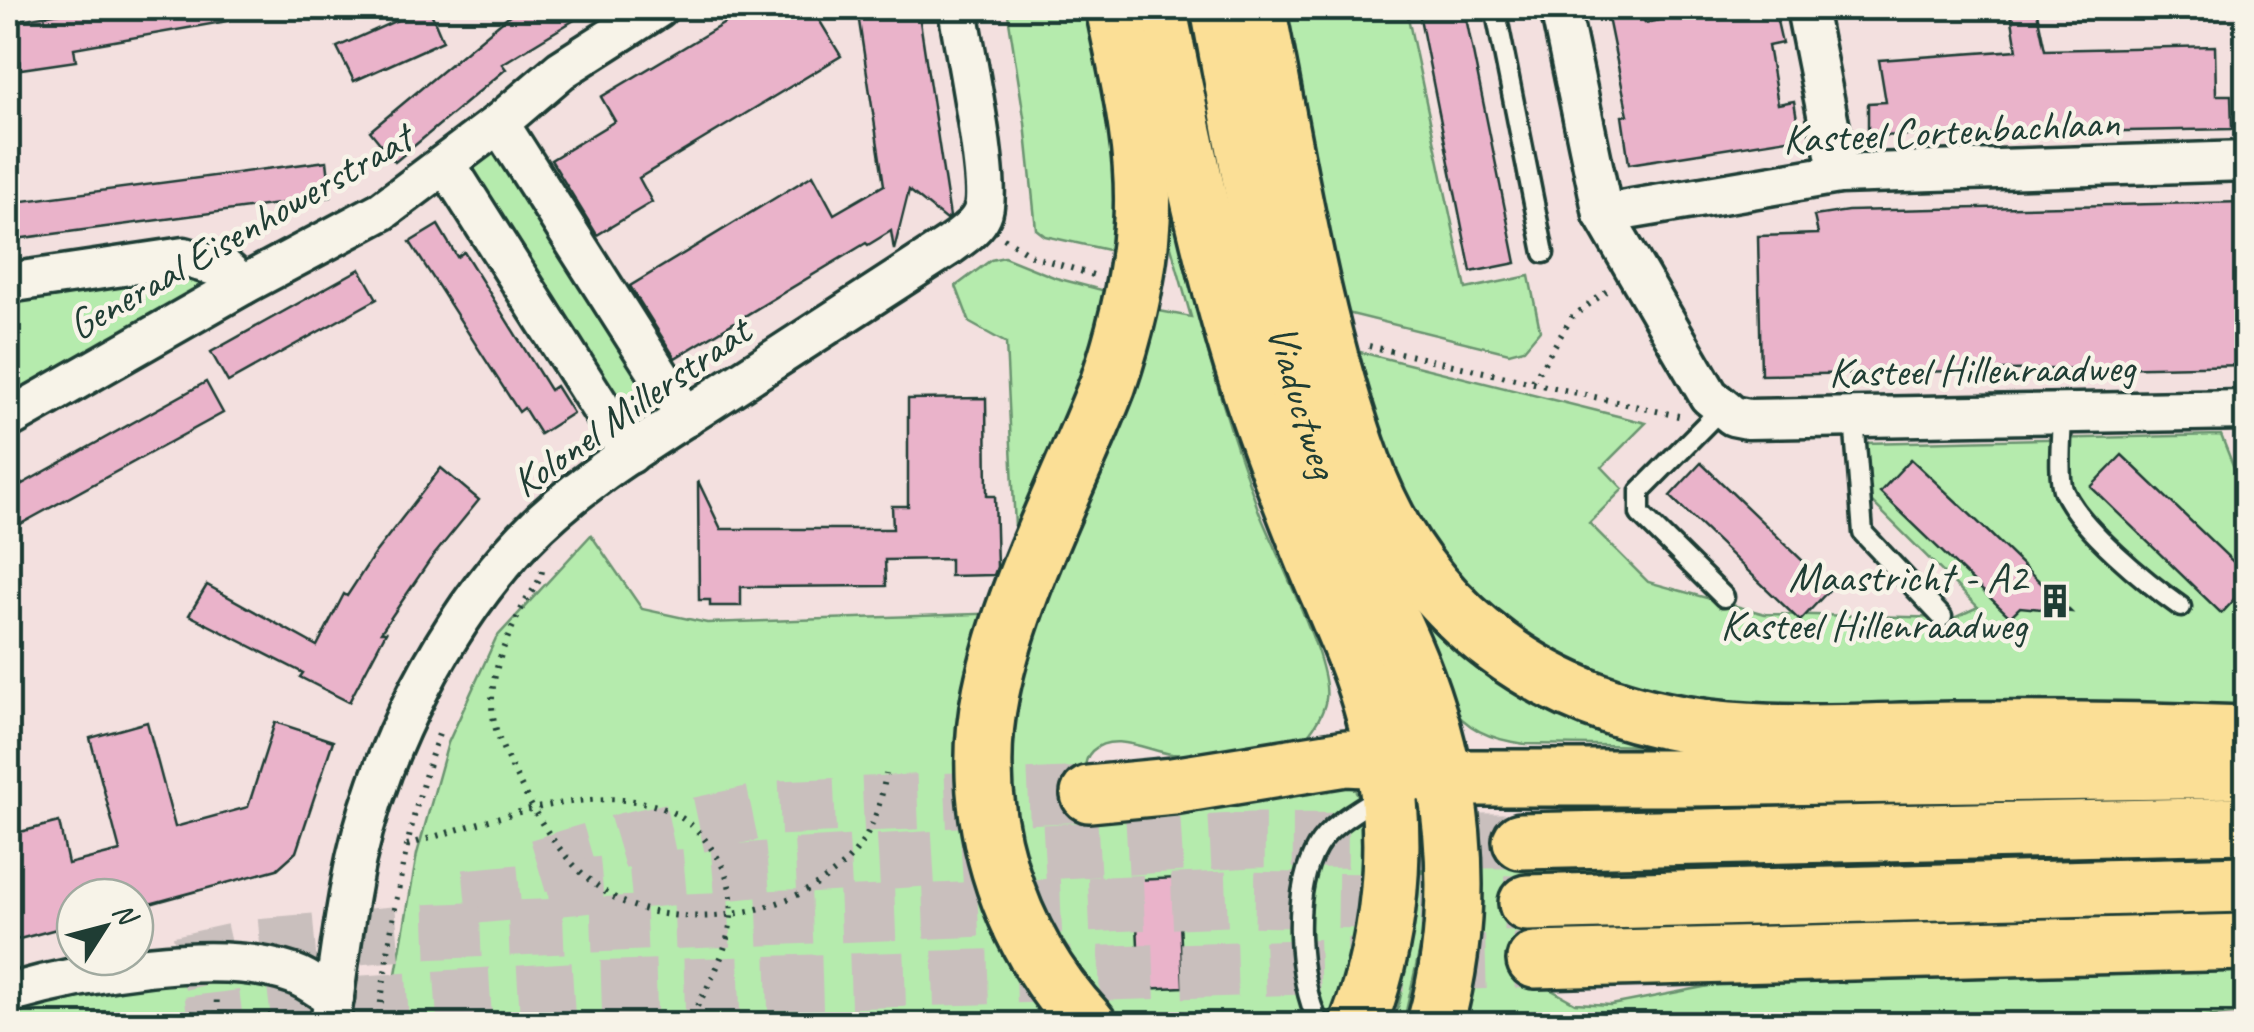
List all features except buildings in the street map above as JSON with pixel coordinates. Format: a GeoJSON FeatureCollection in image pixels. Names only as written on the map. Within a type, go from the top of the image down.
{"type":"FeatureCollection","features":[{"type":"Feature","properties":{"kind":"main road"},"geometry":{"type":"LineString","coordinates":[[1088,1024],[1034,952],[1003,884],[989,818],[986,759],[990,694],[1006,634],[1108,384],[1138,268],[1143,217],[1140,147],[1114,8]]}},
{"type":"Feature","properties":{"kind":"main road","name":"Viaductweg"},"geometry":{"type":"LineString","coordinates":[[1158,8],[1197,197],[1226,310],[1278,471],[1354,654],[1372,710],[1386,777],[1392,859],[1389,904],[1373,981],[1358,1024]]}},
{"type":"Feature","properties":{"kind":"main road","name":"Viaductweg"},"geometry":{"type":"LineString","coordinates":[[1219,8],[1267,273],[1308,426],[1422,694],[1444,778],[1454,852],[1452,941],[1449,972],[1435,1024]]}},
{"type":"Feature","properties":{"kind":"main road"},"geometry":{"type":"LineString","coordinates":[[1257,8],[1322,326],[1363,466],[1402,544],[1452,609],[1484,639],[1533,672],[1597,702],[1709,728],[1850,732],[2094,728],[2246,734]]}},
{"type":"Feature","properties":{"kind":"main road"},"geometry":{"type":"LineString","coordinates":[[1089,794],[1173,786],[1338,758],[1386,777],[1444,778],[2246,770]]}},
{"type":"Feature","properties":{"kind":"main road"},"geometry":{"type":"LineString","coordinates":[[1522,840],[2246,825]]}},
{"type":"Feature","properties":{"kind":"main road"},"geometry":{"type":"LineString","coordinates":[[1528,902],[2246,884]]}},
{"type":"Feature","properties":{"kind":"main road"},"geometry":{"type":"LineString","coordinates":[[1535,960],[2246,942]]}},
{"type":"Feature","properties":{"kind":"street","name":"Generaal Eisenhowerstraat"},"geometry":{"type":"LineString","coordinates":[[8,419],[382,211],[499,124],[619,17],[658,8]]}},
{"type":"Feature","properties":{"kind":"street"},"geometry":{"type":"LineString","coordinates":[[958,8],[991,233]]}},
{"type":"Feature","properties":{"kind":"street"},"geometry":{"type":"LineString","coordinates":[[1560,8],[1603,214],[1721,409]]}},
{"type":"Feature","properties":{"kind":"street"},"geometry":{"type":"LineString","coordinates":[[1806,8],[1840,174]]}},
{"type":"Feature","properties":{"kind":"street"},"geometry":{"type":"LineString","coordinates":[[499,124],[686,417]]}},
{"type":"Feature","properties":{"kind":"street","name":"Kasteel Cortenbachlaan"},"geometry":{"type":"LineString","coordinates":[[1603,214],[1840,174],[2246,161]]}},
{"type":"Feature","properties":{"kind":"street"},"geometry":{"type":"LineString","coordinates":[[446,164],[630,454]]}},
{"type":"Feature","properties":{"kind":"street","name":"Kolonel Millerstraat"},"geometry":{"type":"LineString","coordinates":[[332,1014],[357,858],[386,769],[425,680],[460,619],[524,539],[560,504],[686,417],[949,246],[991,233]]}},
{"type":"Feature","properties":{"kind":"street"},"geometry":{"type":"LineString","coordinates":[[8,284],[184,258],[225,269],[243,285]]}},
{"type":"Feature","properties":{"kind":"street","name":"Kasteel Hillenraadweg"},"geometry":{"type":"LineString","coordinates":[[1721,409],[1741,418],[2246,410]]}},
{"type":"Feature","properties":{"kind":"street"},"geometry":{"type":"LineString","coordinates":[[8,994],[155,966],[218,962],[290,973],[332,1014]]}},
{"type":"Feature","properties":{"kind":"lane"},"geometry":{"type":"LineString","coordinates":[[1494,8],[1544,253]]}},
{"type":"Feature","properties":{"kind":"lane"},"geometry":{"type":"LineString","coordinates":[[1721,409],[1640,491],[1640,514],[1724,597]]}},
{"type":"Feature","properties":{"kind":"lane"},"geometry":{"type":"LineString","coordinates":[[2062,414],[2062,490],[2086,523],[2149,585],[2180,607]]}},
{"type":"Feature","properties":{"kind":"lane"},"geometry":{"type":"LineString","coordinates":[[1854,418],[1863,533],[1942,618]]}},
{"type":"Feature","properties":{"kind":"lane"},"geometry":{"type":"LineString","coordinates":[[1319,1024],[1305,986],[1302,950],[1301,910],[1308,870],[1318,845],[1386,777]]}},
{"type":"Feature","properties":{"kind":"path"},"geometry":{"type":"LineString","coordinates":[[991,233],[1032,256],[1100,277]]}},
{"type":"Feature","properties":{"kind":"path"},"geometry":{"type":"LineString","coordinates":[[1533,381],[1572,316],[1634,271]]}},
{"type":"Feature","properties":{"kind":"path"},"geometry":{"type":"LineString","coordinates":[[1366,345],[1687,418],[1721,409]]}},
{"type":"Feature","properties":{"kind":"path"},"geometry":{"type":"LineString","coordinates":[[530,571],[539,560],[543,575],[508,638],[496,671],[492,702],[501,745],[533,810],[562,851],[604,892],[632,906],[686,916],[755,912],[784,902],[838,870],[857,850],[874,822],[886,774]]}},
{"type":"Feature","properties":{"kind":"path"},"geometry":{"type":"LineString","coordinates":[[378,1024],[407,844],[424,775],[442,728]]}},
{"type":"Feature","properties":{"kind":"path"},"geometry":{"type":"LineString","coordinates":[[407,844],[533,810],[613,798],[662,808],[684,819],[702,835],[721,864],[731,889],[732,913],[730,934],[720,960],[687,1024]]}},
{"type":"Feature","properties":{"kind":"path"},"geometry":{"type":"LineString","coordinates":[[90,1024],[183,1014],[332,1014]]}},
{"type":"Feature","properties":{"kind":"green space"},"geometry":{"type":"Polygon","coordinates":[[[1007,8],[1103,8],[1114,60],[1117,252],[1045,236],[1036,229],[1007,8]]]}},
{"type":"Feature","properties":{"kind":"green space"},"geometry":{"type":"Polygon","coordinates":[[[1279,8],[1406,8],[1466,289],[1529,276],[1540,330],[1524,349],[1509,353],[1343,312],[1279,8]]]}},
{"type":"Feature","properties":{"kind":"green space"},"geometry":{"type":"Polygon","coordinates":[[[1137,10],[1180,198],[1212,369],[1258,509],[1320,660],[1326,699],[1309,733],[1283,751],[1197,755],[1172,754],[1120,742],[1101,745],[1092,751],[1085,764],[1088,816],[1345,781],[1354,788],[1374,823],[1342,1024],[1120,1024],[1075,976],[1030,886],[1008,783],[1017,679],[1154,310],[1191,317],[1160,208],[1137,10]]]}},
{"type":"Feature","properties":{"kind":"green space"},"geometry":{"type":"Polygon","coordinates":[[[500,138],[668,404],[624,435],[455,165],[500,138]]]}},
{"type":"Feature","properties":{"kind":"green space"},"geometry":{"type":"Polygon","coordinates":[[[1004,257],[1056,278],[1117,294],[1027,538],[1015,527],[1006,343],[970,323],[956,286],[991,260],[1004,257]]]}},
{"type":"Feature","properties":{"kind":"green space"},"geometry":{"type":"Polygon","coordinates":[[[175,273],[217,284],[8,398],[8,304],[175,273]]]}},
{"type":"Feature","properties":{"kind":"green space"},"geometry":{"type":"Polygon","coordinates":[[[1352,350],[1646,423],[1602,467],[1623,489],[1589,523],[1648,582],[1765,614],[1954,618],[1978,607],[1866,496],[1863,443],[2221,435],[2246,498],[2246,715],[1880,713],[1674,703],[1525,643],[1448,573],[1394,490],[1352,350]]]}},
{"type":"Feature","properties":{"kind":"green space"},"geometry":{"type":"Polygon","coordinates":[[[591,535],[642,609],[707,623],[1006,613],[976,715],[1068,1024],[392,1024],[393,991],[417,854],[448,743],[496,638],[591,535]]]}},
{"type":"Feature","properties":{"kind":"green space"},"geometry":{"type":"Polygon","coordinates":[[[1404,576],[1724,747],[1525,744],[1480,731],[1445,700],[1404,576]]]}},
{"type":"Feature","properties":{"kind":"green space"},"geometry":{"type":"Polygon","coordinates":[[[2246,840],[2246,862],[1521,877],[1523,936],[1530,963],[1548,988],[1575,1003],[1611,1005],[1745,979],[2246,965],[2246,1013],[2108,1024],[1457,1024],[1481,866],[2246,840]]]}},
{"type":"Feature","properties":{"kind":"green space"},"geometry":{"type":"Polygon","coordinates":[[[1422,852],[1423,935],[1404,1020],[1394,1024],[1402,990],[1413,873],[1422,852]]]}},
{"type":"Feature","properties":{"kind":"green space"},"geometry":{"type":"Polygon","coordinates":[[[218,971],[284,985],[300,1004],[296,1024],[8,1024],[8,1004],[218,971]]]}},
{"type":"Feature","properties":{"kind":"tunnel"},"geometry":{"type":"LineString","coordinates":[[538,866],[626,840],[777,808],[1089,794]]}},
{"type":"Feature","properties":{"kind":"tunnel"},"geometry":{"type":"LineString","coordinates":[[465,897],[787,867],[1252,840],[1521,841]]}},
{"type":"Feature","properties":{"kind":"tunnel"},"geometry":{"type":"LineString","coordinates":[[179,963],[255,946],[417,932],[1228,899],[1527,903]]}},
{"type":"Feature","properties":{"kind":"tunnel"},"geometry":{"type":"LineString","coordinates":[[188,1024],[349,1004],[584,989],[1535,960]]}},
{"type":"Feature","properties":{"kind":"place","name":"Maastricht - A2 Kasteel Hillenraadweg"},"geometry":{"type":"Point","coordinates":[2055,601]}}]}
